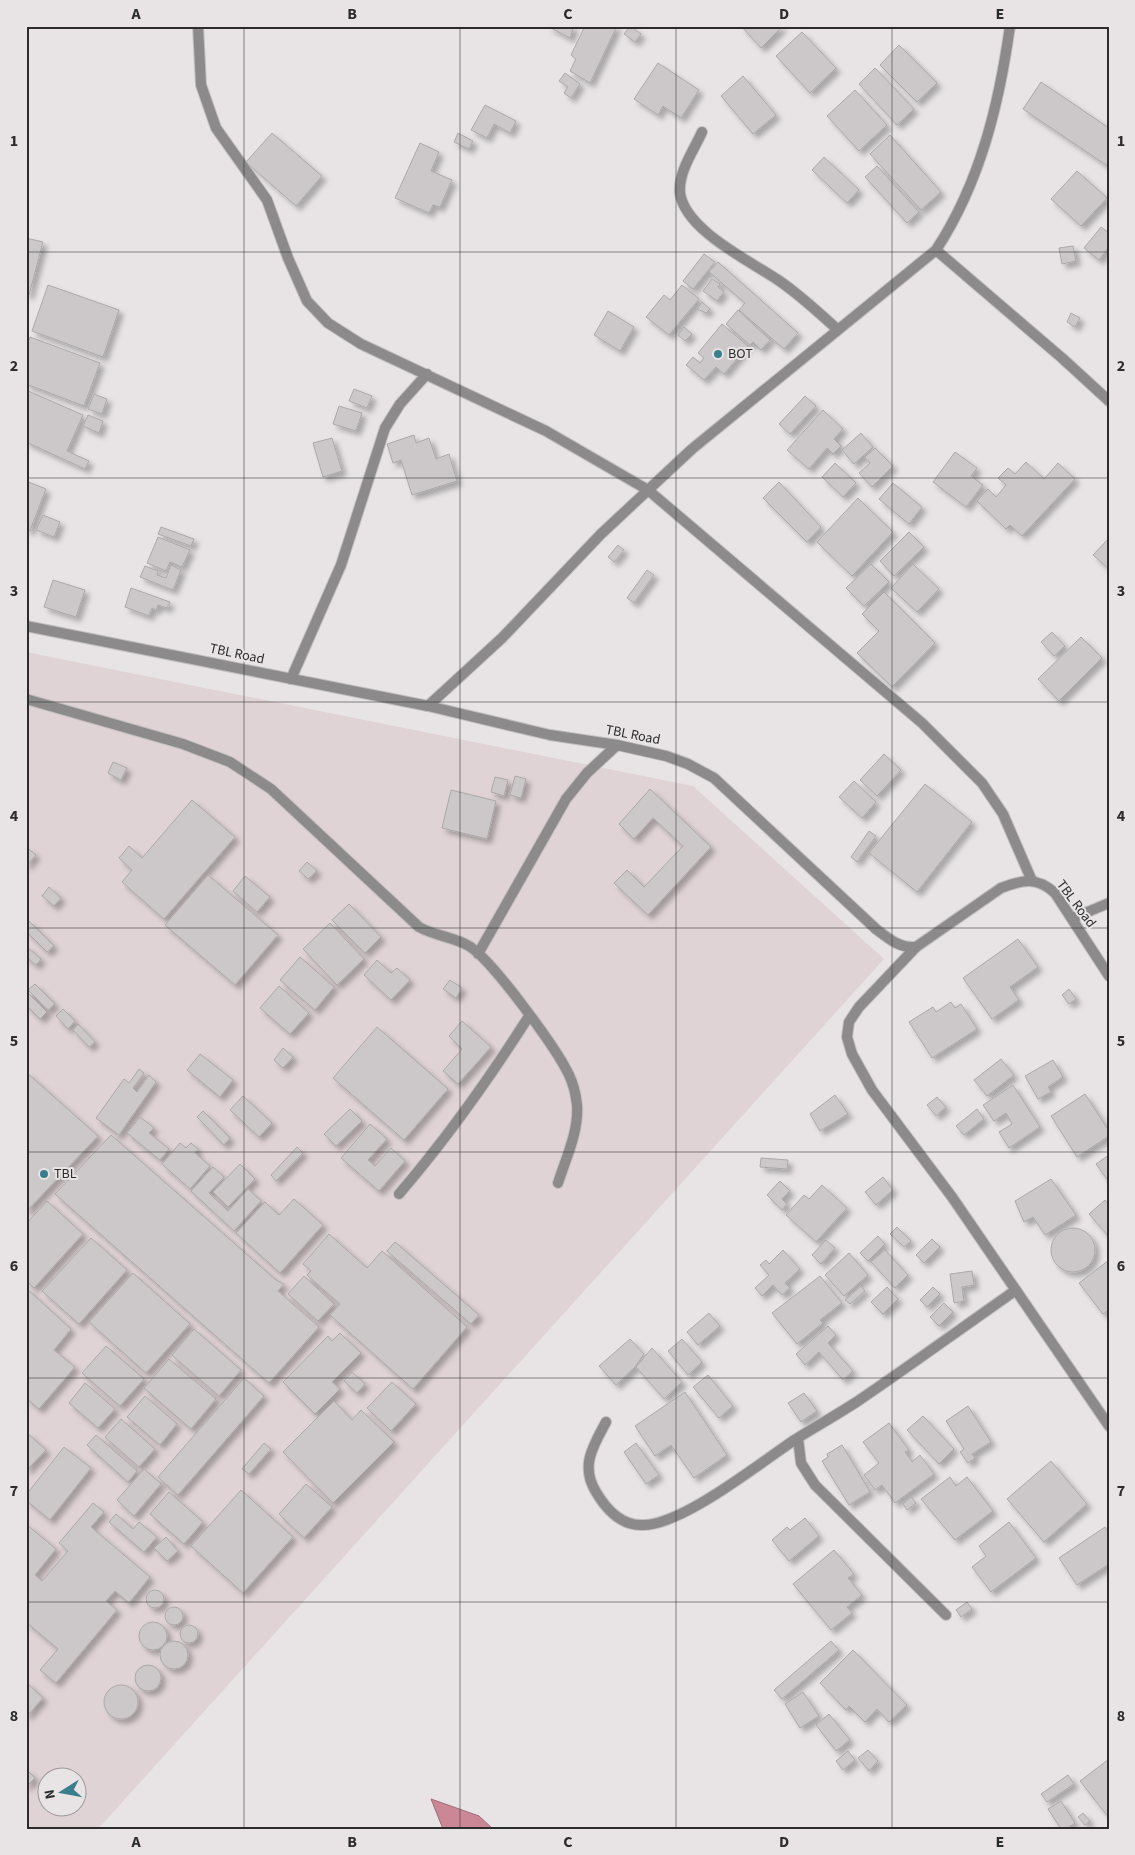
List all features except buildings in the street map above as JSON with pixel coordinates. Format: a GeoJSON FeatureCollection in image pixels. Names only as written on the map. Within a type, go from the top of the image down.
{"type":"FeatureCollection","features":[{"type":"Feature","properties":{"kind":"street"},"geometry":{"type":"LineString","coordinates":[[198,26],[201,85],[207,109],[216,128],[267,200],[288,258],[307,301],[328,324],[361,344],[546,431],[648,490],[915,717],[982,783],[1003,814],[1032,881],[1016,883],[1001,888],[916,947],[859,1006],[849,1022],[847,1037],[852,1054],[872,1090],[952,1197],[1109,1426]]}},
{"type":"Feature","properties":{"kind":"street"},"geometry":{"type":"LineString","coordinates":[[428,706],[502,638],[569,566],[692,449],[936,250],[954,223],[990,132],[1001,84],[1010,26]]}},
{"type":"Feature","properties":{"kind":"street"},"geometry":{"type":"LineString","coordinates":[[702,132],[681,178],[680,194],[686,208],[696,221],[719,242],[748,263],[777,280],[837,329]]}},
{"type":"Feature","properties":{"kind":"street"},"geometry":{"type":"LineString","coordinates":[[936,250],[1109,401]]}},
{"type":"Feature","properties":{"kind":"street"},"geometry":{"type":"LineString","coordinates":[[291,679],[341,565],[385,428],[400,404],[427,374]]}},
{"type":"Feature","properties":{"kind":"street","name":"TBL Road"},"geometry":{"type":"LineString","coordinates":[[26,626],[428,706],[550,735],[617,744],[666,756],[688,764],[714,778],[876,929],[904,948],[916,947]]}},
{"type":"Feature","properties":{"kind":"street"},"geometry":{"type":"LineString","coordinates":[[26,699],[182,744],[230,762],[271,789],[420,928],[431,934],[469,946],[490,964],[529,1016],[570,1076],[577,1106],[574,1135],[558,1183]]}},
{"type":"Feature","properties":{"kind":"street"},"geometry":{"type":"LineString","coordinates":[[478,954],[566,799],[587,773],[617,744]]}},
{"type":"Feature","properties":{"kind":"street","name":"TBL Road"},"geometry":{"type":"LineString","coordinates":[[1032,881],[1044,884],[1055,893],[1109,976]]}},
{"type":"Feature","properties":{"kind":"street"},"geometry":{"type":"LineString","coordinates":[[1073,918],[1109,903]]}},
{"type":"Feature","properties":{"kind":"street"},"geometry":{"type":"LineString","coordinates":[[399,1194],[438,1149],[470,1105],[529,1016]]}},
{"type":"Feature","properties":{"kind":"street"},"geometry":{"type":"LineString","coordinates":[[606,1422],[590,1452],[589,1472],[594,1490],[607,1511],[623,1520],[642,1526],[659,1523],[696,1506],[856,1402],[1016,1290]]}},
{"type":"Feature","properties":{"kind":"street"},"geometry":{"type":"LineString","coordinates":[[798,1438],[801,1463],[815,1485],[946,1615]]}},
{"type":"Feature","properties":{"kind":"shaded area"},"geometry":{"type":"Polygon","coordinates":[[[26,652],[693,786],[884,959],[98,1829],[26,1829],[26,652]]]}},
{"type":"Feature","properties":{"kind":"shaded area"},"geometry":{"type":"Polygon","coordinates":[[[431,1799],[479,1816],[493,1829],[443,1829],[431,1799]]]}},
{"type":"Feature","properties":{"kind":"place","name":"BOT"},"geometry":{"type":"Point","coordinates":[718,354]}},
{"type":"Feature","properties":{"kind":"place","name":"TBL"},"geometry":{"type":"Point","coordinates":[44,1174]}}]}
